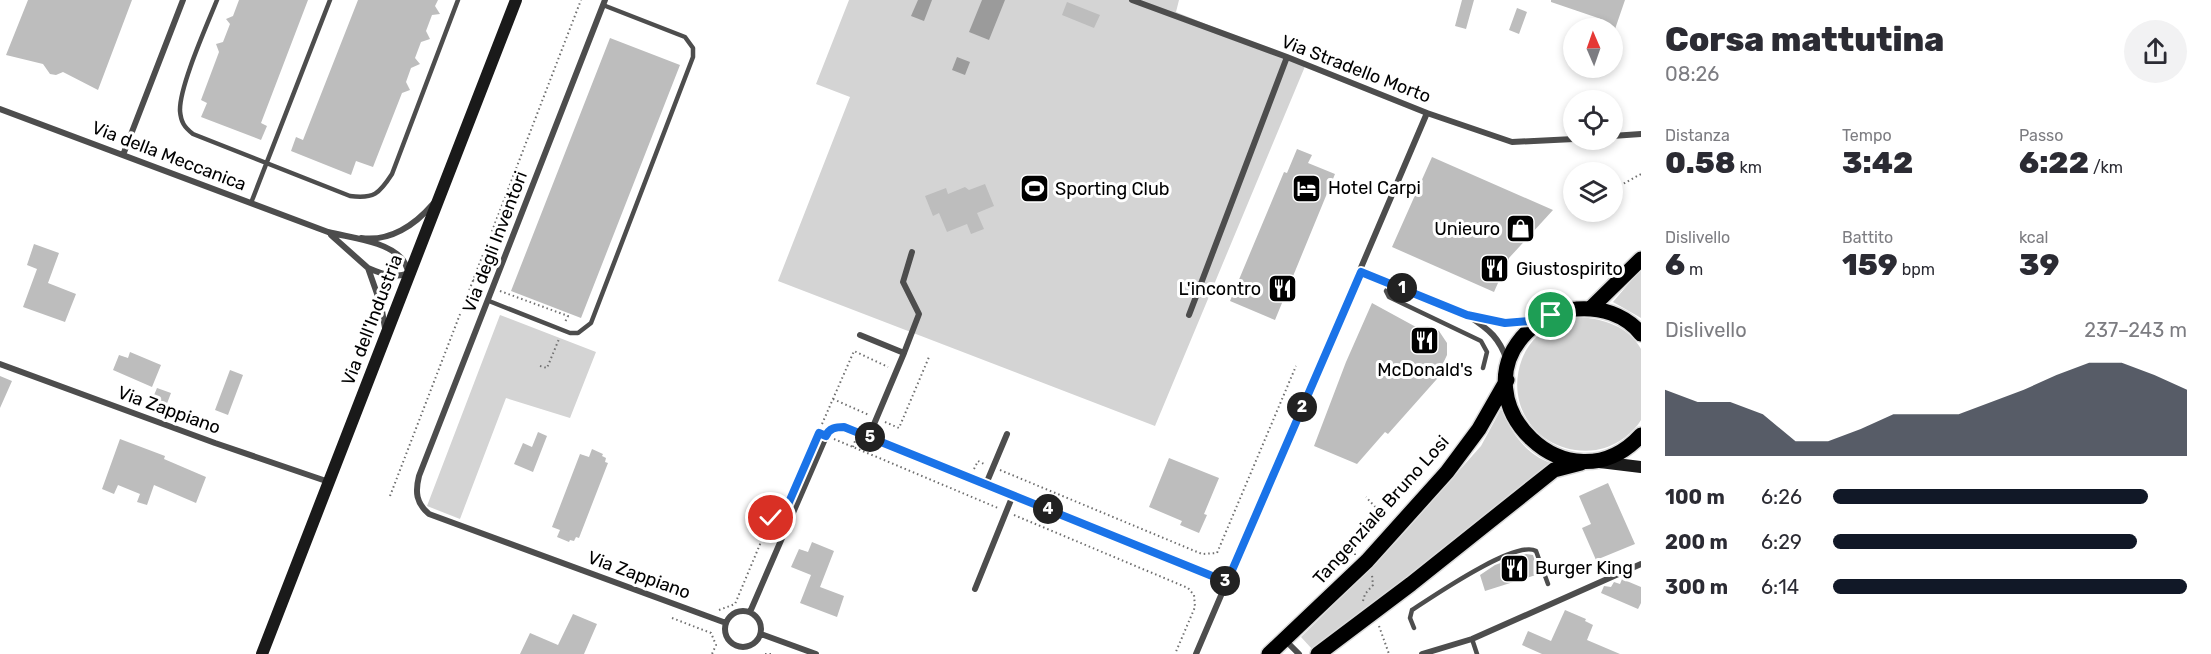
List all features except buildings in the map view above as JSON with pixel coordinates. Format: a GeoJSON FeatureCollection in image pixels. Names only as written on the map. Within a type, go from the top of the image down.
{"type":"FeatureCollection","features":[{"type":"Feature","properties":{"kind":"main road"},"geometry":{"type":"LineString","coordinates":[[1591,308],[1641,259]]}},
{"type":"Feature","properties":{"kind":"main road","name":"Tangenziale Bruno Losi"},"geometry":{"type":"LineString","coordinates":[[1269,654],[1367,561],[1447,472],[1479,429],[1507,374],[1519,343],[1536,324],[1568,309],[1591,308],[1614,314],[1635,327],[1641,334]]}},
{"type":"Feature","properties":{"kind":"main road"},"geometry":{"type":"LineString","coordinates":[[1507,374],[1508,399],[1514,417],[1524,433],[1538,446],[1555,456],[1593,461]]}},
{"type":"Feature","properties":{"kind":"main road"},"geometry":{"type":"LineString","coordinates":[[1318,654],[1554,470],[1614,455],[1632,444],[1641,435]]}},
{"type":"Feature","properties":{"kind":"street"},"geometry":{"type":"LineString","coordinates":[[123,155],[183,0]]}},
{"type":"Feature","properties":{"kind":"street","name":"Via dell'Industria"},"geometry":{"type":"LineString","coordinates":[[262,654],[516,0]]}},
{"type":"Feature","properties":{"kind":"street","name":"Via Stradello Morto"},"geometry":{"type":"LineString","coordinates":[[1132,0],[1287,57],[1427,113],[1512,142],[1563,140]]}},
{"type":"Feature","properties":{"kind":"street","name":"Via degli Inventori"},"geometry":{"type":"LineString","coordinates":[[416,495],[419,476],[604,2]]}},
{"type":"Feature","properties":{"kind":"street"},"geometry":{"type":"LineString","coordinates":[[1189,315],[1287,57]]}},
{"type":"Feature","properties":{"kind":"street","name":"Via della Meccanica"},"geometry":{"type":"LineString","coordinates":[[0,109],[328,232],[393,252],[403,261],[410,273],[401,276],[384,275],[368,268],[328,232]]}},
{"type":"Feature","properties":{"kind":"street"},"geometry":{"type":"LineString","coordinates":[[1196,654],[1427,113]]}},
{"type":"Feature","properties":{"kind":"street"},"geometry":{"type":"LineString","coordinates":[[1623,135],[1641,134]]}},
{"type":"Feature","properties":{"kind":"street","name":"Via della Meccanica"},"geometry":{"type":"LineString","coordinates":[[328,232],[365,238],[395,234],[420,220],[438,198]]}},
{"type":"Feature","properties":{"kind":"street"},"geometry":{"type":"LineString","coordinates":[[869,436],[919,314],[903,282],[912,252]]}},
{"type":"Feature","properties":{"kind":"street","name":"Via della Meccanica"},"geometry":{"type":"LineString","coordinates":[[368,268],[381,305],[385,337]]}},
{"type":"Feature","properties":{"kind":"street"},"geometry":{"type":"LineString","coordinates":[[1361,272],[1467,315],[1505,323],[1529,321],[1568,309]]}},
{"type":"Feature","properties":{"kind":"street"},"geometry":{"type":"LineString","coordinates":[[1467,315],[1493,334],[1501,343],[1507,374]]}},
{"type":"Feature","properties":{"kind":"street"},"geometry":{"type":"LineString","coordinates":[[860,335],[904,353]]}},
{"type":"Feature","properties":{"kind":"street","name":"Via Zappiano"},"geometry":{"type":"LineString","coordinates":[[0,364],[329,482]]}},
{"type":"Feature","properties":{"kind":"street"},"geometry":{"type":"LineString","coordinates":[[750,612],[826,436],[836,427],[859,432],[1227,582]]}},
{"type":"Feature","properties":{"kind":"street"},"geometry":{"type":"LineString","coordinates":[[986,484],[1007,434]]}},
{"type":"Feature","properties":{"kind":"street"},"geometry":{"type":"LineString","coordinates":[[1593,461],[1641,467]]}},
{"type":"Feature","properties":{"kind":"street","name":"Via Zappiano"},"geometry":{"type":"LineString","coordinates":[[416,495],[422,508],[429,514],[726,623]]}},
{"type":"Feature","properties":{"kind":"street"},"geometry":{"type":"LineString","coordinates":[[975,589],[1013,495]]}},
{"type":"Feature","properties":{"kind":"street"},"geometry":{"type":"LineString","coordinates":[[1422,654],[1472,639],[1641,564]]}},
{"type":"Feature","properties":{"kind":"street"},"geometry":{"type":"LineString","coordinates":[[750,612],[761,624],[759,639],[750,646],[735,646],[725,633],[726,623],[734,614],[750,612]]}},
{"type":"Feature","properties":{"kind":"street"},"geometry":{"type":"LineString","coordinates":[[761,634],[816,654]]}},
{"type":"Feature","properties":{"kind":"street"},"geometry":{"type":"LineString","coordinates":[[1285,640],[1299,654]]}},
{"type":"Feature","properties":{"kind":"street"},"geometry":{"type":"LineString","coordinates":[[731,654],[735,646]]}},
{"type":"Feature","properties":{"kind":"lane"},"geometry":{"type":"LineString","coordinates":[[217,0],[182,92],[180,103],[185,128],[193,134],[266,163],[350,196],[363,198],[373,196],[383,188],[392,174],[458,0]]}},
{"type":"Feature","properties":{"kind":"lane"},"geometry":{"type":"LineString","coordinates":[[251,203],[330,0]]}},
{"type":"Feature","properties":{"kind":"lane"},"geometry":{"type":"LineString","coordinates":[[489,301],[570,333],[578,333],[591,323],[693,57],[693,48],[685,37],[604,2]]}},
{"type":"Feature","properties":{"kind":"lane"},"geometry":{"type":"LineString","coordinates":[[1390,284],[1386,291],[1389,297],[1481,341],[1487,352],[1483,368]]}},
{"type":"Feature","properties":{"kind":"lane"},"geometry":{"type":"LineString","coordinates":[[1414,628],[1410,618],[1412,610],[1496,558],[1525,548],[1536,550],[1548,584]]}},
{"type":"Feature","properties":{"kind":"lane"},"geometry":{"type":"LineString","coordinates":[[1472,639],[1477,654]]}},
{"type":"Feature","properties":{"kind":"path"},"geometry":{"type":"LineString","coordinates":[[390,496],[581,0]]}},
{"type":"Feature","properties":{"kind":"path"},"geometry":{"type":"LineString","coordinates":[[1623,184],[1641,174]]}},
{"type":"Feature","properties":{"kind":"path"},"geometry":{"type":"LineString","coordinates":[[473,280],[568,316],[547,368],[540,366]]}},
{"type":"Feature","properties":{"kind":"path"},"geometry":{"type":"LineString","coordinates":[[884,376],[888,366],[854,351],[819,433],[1188,588],[1194,595],[1195,607],[1175,654]]}},
{"type":"Feature","properties":{"kind":"path"},"geometry":{"type":"LineString","coordinates":[[963,493],[978,461],[1202,555],[1217,553],[1296,366]]}},
{"type":"Feature","properties":{"kind":"path"},"geometry":{"type":"LineString","coordinates":[[853,447],[859,432]]}},
{"type":"Feature","properties":{"kind":"path"},"geometry":{"type":"LineString","coordinates":[[717,611],[735,604],[771,518],[783,516]]}},
{"type":"Feature","properties":{"kind":"path"},"geometry":{"type":"LineString","coordinates":[[672,618],[711,633],[716,645],[712,654]]}},
{"type":"Feature","properties":{"kind":"path"},"geometry":{"type":"LineString","coordinates":[[765,654],[771,654]]}},
{"type":"Feature","properties":{"kind":"shaded area","name":"Sporting Club"},"geometry":{"type":"Polygon","coordinates":[[[849,0],[1179,0],[1176,12],[1306,64],[1155,426],[778,281],[850,97],[816,84],[849,0]]]}},
{"type":"Feature","properties":{"kind":"shaded area"},"geometry":{"type":"Polygon","coordinates":[[[918,0],[932,0],[924,21],[911,16],[918,0]]]}},
{"type":"Feature","properties":{"kind":"shaded area"},"geometry":{"type":"Polygon","coordinates":[[[982,0],[1005,0],[989,40],[969,32],[982,0]]]}},
{"type":"Feature","properties":{"kind":"shaded area"},"geometry":{"type":"Polygon","coordinates":[[[957,57],[970,62],[965,75],[952,70],[957,57]]]}},
{"type":"Feature","properties":{"kind":"shaded area"},"geometry":{"type":"Polygon","coordinates":[[[1641,269],[1641,318],[1613,302],[1641,269]]]}},
{"type":"Feature","properties":{"kind":"shaded area"},"geometry":{"type":"Polygon","coordinates":[[[500,315],[596,352],[570,418],[506,398],[460,519],[427,506],[500,315]]]}},
{"type":"Feature","properties":{"kind":"shaded area"},"geometry":{"type":"Polygon","coordinates":[[[1579,317],[1615,325],[1636,341],[1641,349],[1641,420],[1622,440],[1596,450],[1577,450],[1559,446],[1544,438],[1523,412],[1518,396],[1518,378],[1522,359],[1533,341],[1550,327],[1579,317]]]}},
{"type":"Feature","properties":{"kind":"shaded area"},"geometry":{"type":"Polygon","coordinates":[[[1501,409],[1520,442],[1534,454],[1551,463],[1428,562],[1312,649],[1301,637],[1397,541],[1481,446],[1501,409]]]}},
{"type":"Feature","properties":{"kind":"place","name":"Hotel Carpi"},"geometry":{"type":"Point","coordinates":[1307,188]}},
{"type":"Feature","properties":{"kind":"place","name":"Sporting Club"},"geometry":{"type":"Point","coordinates":[1034,189]}},
{"type":"Feature","properties":{"kind":"place","name":"Unieuro"},"geometry":{"type":"Point","coordinates":[1521,229]}},
{"type":"Feature","properties":{"kind":"place","name":"Giustospirito"},"geometry":{"type":"Point","coordinates":[1495,269]}},
{"type":"Feature","properties":{"kind":"place","name":"L'incontro"},"geometry":{"type":"Point","coordinates":[1282,289]}},
{"type":"Feature","properties":{"kind":"place","name":"McDonald's"},"geometry":{"type":"Point","coordinates":[1425,341]}},
{"type":"Feature","properties":{"kind":"place","name":"Burger King"},"geometry":{"type":"Point","coordinates":[1514,568]}},
{"type":"Feature","properties":{"kind":"route"},"geometry":{"type":"LineString","coordinates":[[771,518],[783,516],[819,433],[826,436],[836,427],[844,427],[1227,582],[1361,272],[1467,315],[1505,323],[1529,321],[1568,309],[1551,315]]}}]}
